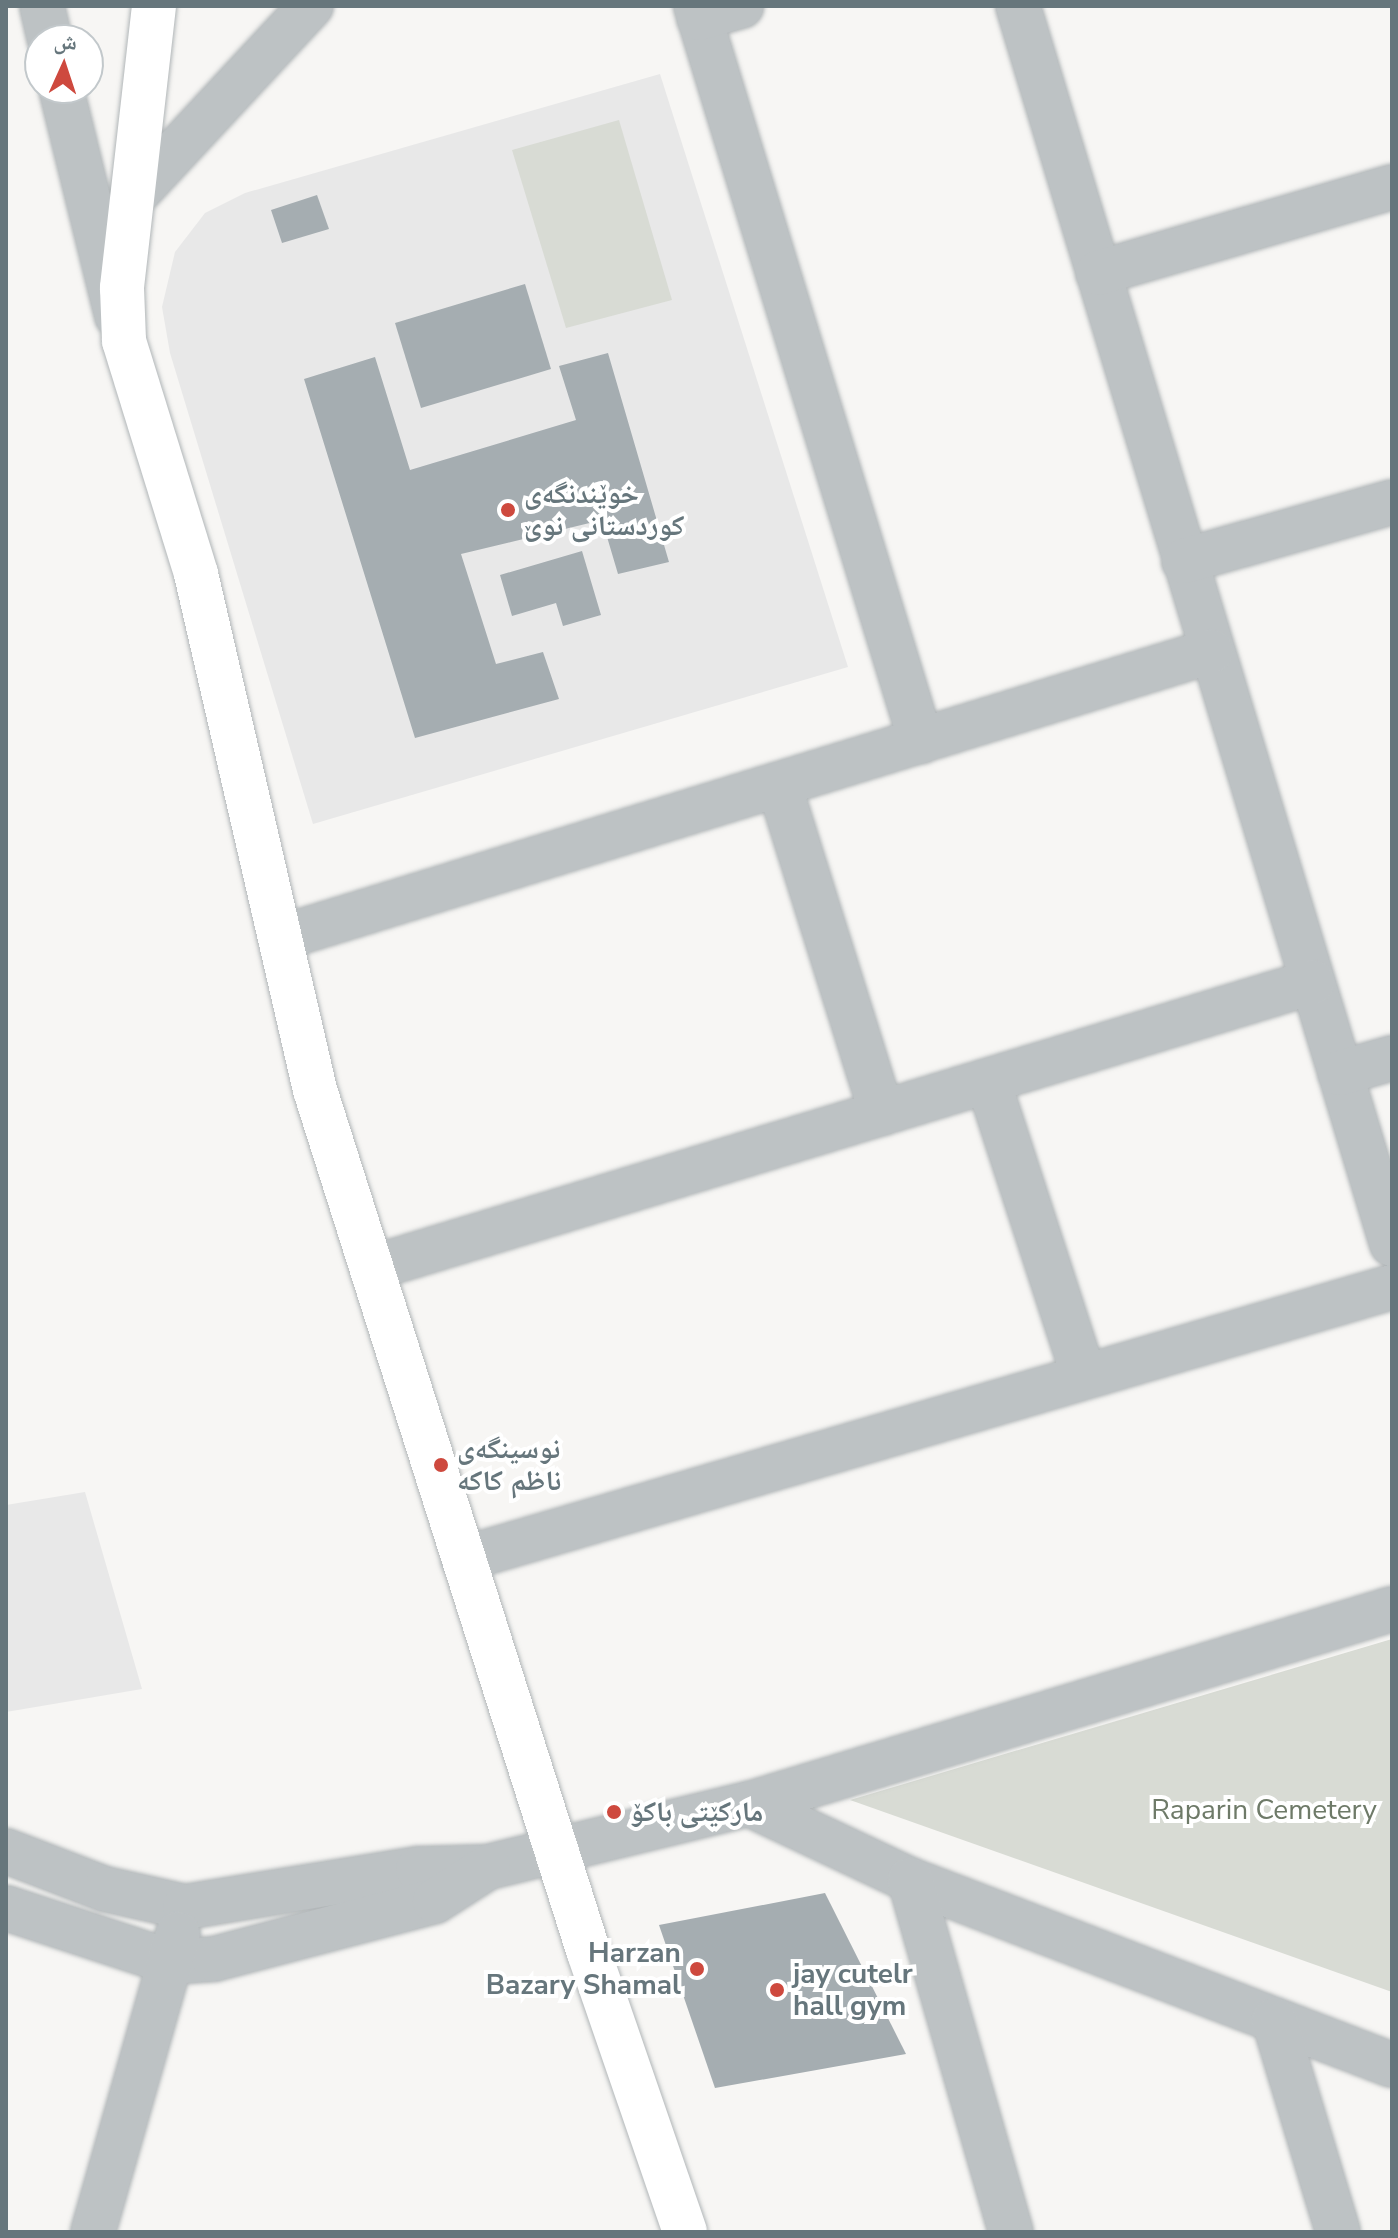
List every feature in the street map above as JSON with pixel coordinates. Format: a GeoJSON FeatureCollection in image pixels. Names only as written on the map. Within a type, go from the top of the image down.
{"type":"FeatureCollection","features":[{"type":"Feature","properties":{"kind":"main road"},"geometry":{"type":"LineString","coordinates":[[154,6],[136,194],[122,288],[124,341],[196,574],[315,1090],[557,1854],[685,2232]]}},
{"type":"Feature","properties":{"kind":"street"},"geometry":{"type":"LineString","coordinates":[[741,6],[697,12],[921,741]]}},
{"type":"Feature","properties":{"kind":"street"},"geometry":{"type":"LineString","coordinates":[[1018,6],[1392,1244]]}},
{"type":"Feature","properties":{"kind":"street"},"geometry":{"type":"LineString","coordinates":[[136,194],[295,14]]}},
{"type":"Feature","properties":{"kind":"street"},"geometry":{"type":"LineString","coordinates":[[65,104],[124,341]]}},
{"type":"Feature","properties":{"kind":"street"},"geometry":{"type":"LineString","coordinates":[[1098,273],[1392,187]]}},
{"type":"Feature","properties":{"kind":"street"},"geometry":{"type":"LineString","coordinates":[[1184,561],[1392,502]]}},
{"type":"Feature","properties":{"kind":"street"},"geometry":{"type":"LineString","coordinates":[[280,938],[1211,651]]}},
{"type":"Feature","properties":{"kind":"street"},"geometry":{"type":"LineString","coordinates":[[779,785],[882,1113]]}},
{"type":"Feature","properties":{"kind":"street"},"geometry":{"type":"LineString","coordinates":[[372,1268],[1312,982]]}},
{"type":"Feature","properties":{"kind":"street"},"geometry":{"type":"LineString","coordinates":[[1340,1073],[1392,1058]]}},
{"type":"Feature","properties":{"kind":"street"},"geometry":{"type":"LineString","coordinates":[[988,1081],[1084,1377]]}},
{"type":"Feature","properties":{"kind":"street"},"geometry":{"type":"LineString","coordinates":[[463,1559],[1392,1287]]}},
{"type":"Feature","properties":{"kind":"street"},"geometry":{"type":"LineString","coordinates":[[6,1851],[105,1889],[185,1907],[418,1869],[488,1867],[557,1854],[749,1804],[1392,1609]]}},
{"type":"Feature","properties":{"kind":"street"},"geometry":{"type":"LineString","coordinates":[[749,1804],[910,1880],[1392,2065]]}},
{"type":"Feature","properties":{"kind":"street"},"geometry":{"type":"LineString","coordinates":[[6,1908],[170,1962],[294,1943],[406,1911],[463,1887],[488,1867]]}},
{"type":"Feature","properties":{"kind":"street"},"geometry":{"type":"LineString","coordinates":[[910,1880],[1011,2232]]}},
{"type":"Feature","properties":{"kind":"street"},"geometry":{"type":"LineString","coordinates":[[95,2229],[185,1907]]}},
{"type":"Feature","properties":{"kind":"street"},"geometry":{"type":"LineString","coordinates":[[1274,2020],[1338,2232]]}},
{"type":"Feature","properties":{"kind":"shaded area","name":"خوێندنگەی کوردستانی نوێ"},"geometry":{"type":"Polygon","coordinates":[[[660,74],[848,667],[313,824],[170,353],[162,307],[175,252],[205,213],[245,193],[660,74]]]}},
{"type":"Feature","properties":{"kind":"shaded area"},"geometry":{"type":"Polygon","coordinates":[[[85,1492],[142,1689],[6,1712],[6,1505],[85,1492]]]}},
{"type":"Feature","properties":{"kind":"green space"},"geometry":{"type":"Polygon","coordinates":[[[619,120],[672,300],[566,328],[512,150],[619,120]]]}},
{"type":"Feature","properties":{"kind":"green space","name":"Raparin Cemetery"},"geometry":{"type":"Polygon","coordinates":[[[1392,1639],[1392,1992],[850,1800],[1392,1639]]]}},
{"type":"Feature","properties":{"kind":"building"},"geometry":{"type":"Polygon","coordinates":[[[317,195],[329,229],[282,243],[271,210],[317,195]]]}},
{"type":"Feature","properties":{"kind":"building"},"geometry":{"type":"Polygon","coordinates":[[[525,284],[551,369],[421,408],[395,323],[525,284]]]}},
{"type":"Feature","properties":{"kind":"building"},"geometry":{"type":"Polygon","coordinates":[[[608,353],[669,562],[618,574],[602,520],[461,554],[496,664],[543,652],[559,699],[415,738],[304,379],[375,357],[410,470],[576,420],[559,366],[608,353]]]}},
{"type":"Feature","properties":{"kind":"building"},"geometry":{"type":"Polygon","coordinates":[[[582,551],[601,615],[563,626],[556,603],[512,616],[500,575],[582,551]]]}},
{"type":"Feature","properties":{"kind":"building","name":"jay cutelr hall gym"},"geometry":{"type":"Polygon","coordinates":[[[825,1893],[906,2054],[715,2088],[659,1925],[825,1893]]]}},
{"type":"Feature","properties":{"kind":"place","name":"خوێندنگەی کوردستانی نوێ"},"geometry":{"type":"Point","coordinates":[508,510]}},
{"type":"Feature","properties":{"kind":"place","name":"نوسینگەی ناظم کاکە"},"geometry":{"type":"Point","coordinates":[441,1465]}},
{"type":"Feature","properties":{"kind":"place","name":"مارکێتی باکۆ"},"geometry":{"type":"Point","coordinates":[614,1812]}},
{"type":"Feature","properties":{"kind":"place","name":"Harzan Bazary Shamal"},"geometry":{"type":"Point","coordinates":[697,1969]}},
{"type":"Feature","properties":{"kind":"place","name":"jay cutelr hall gym"},"geometry":{"type":"Point","coordinates":[777,1990]}}]}
